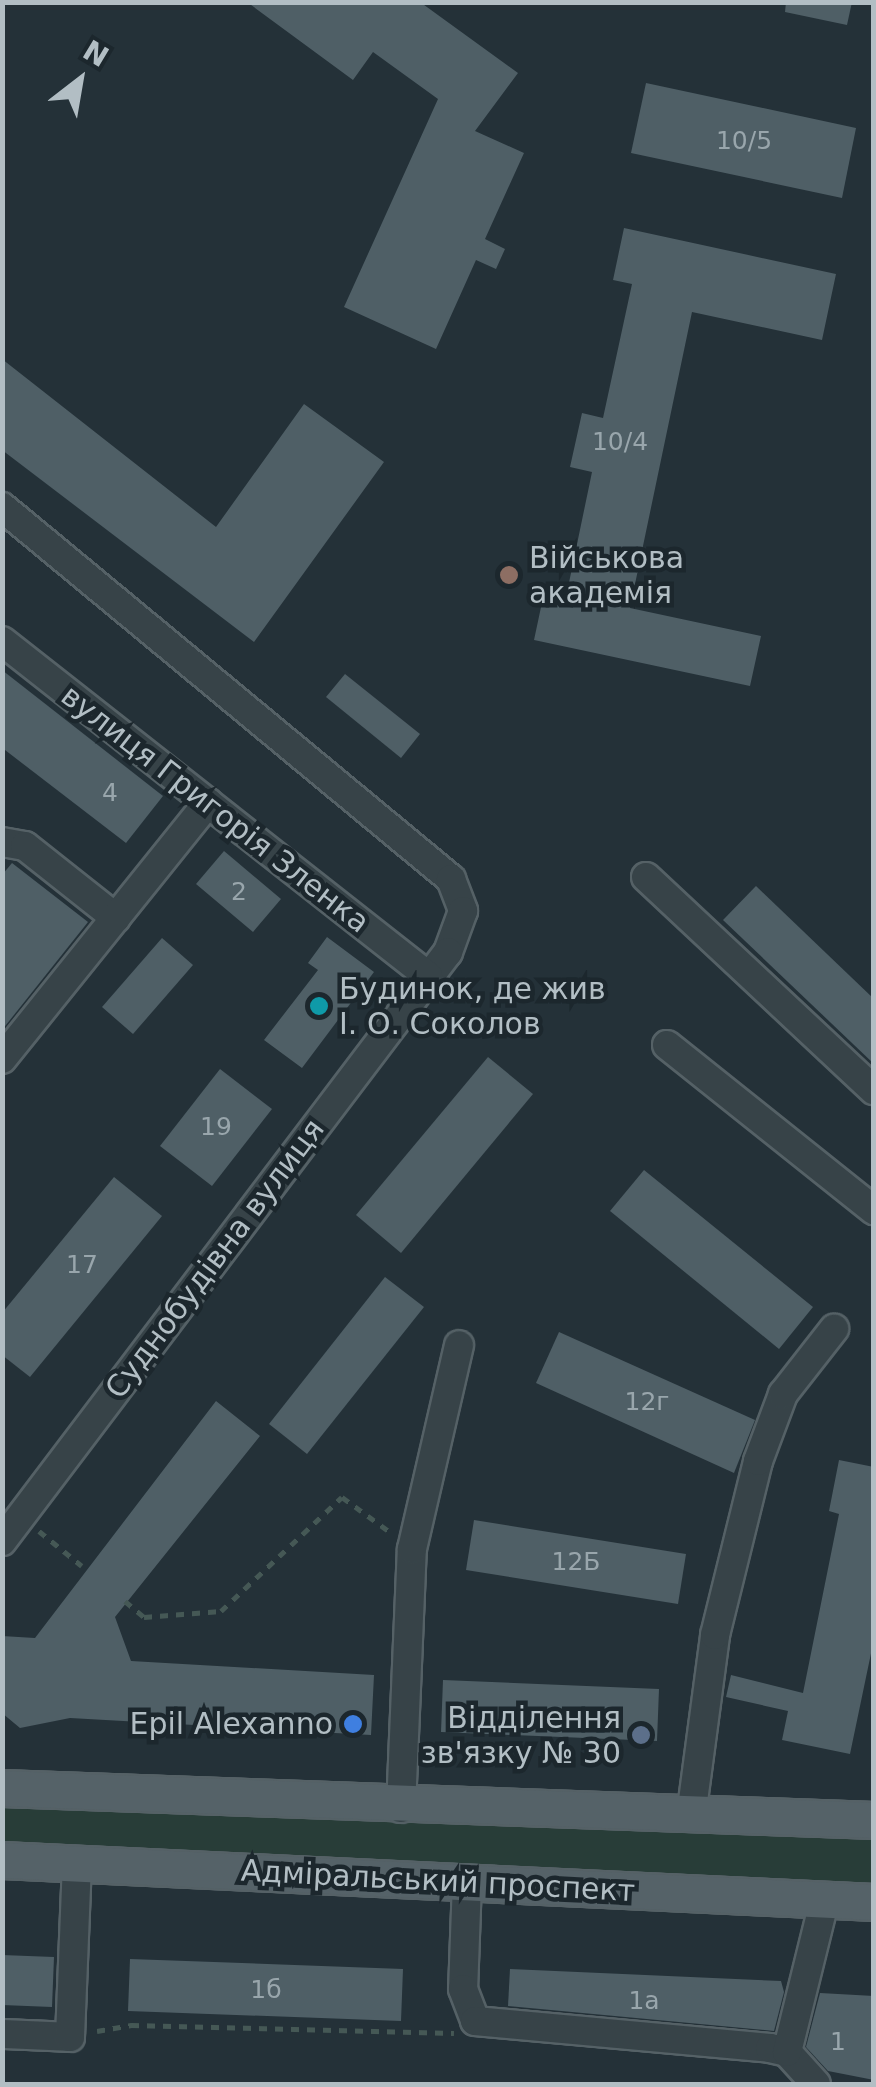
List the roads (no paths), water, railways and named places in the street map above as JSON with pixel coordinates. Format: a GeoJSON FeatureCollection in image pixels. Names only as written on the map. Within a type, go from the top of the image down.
{"type":"FeatureCollection","features":[{"type":"Feature","properties":{"kind":"main road"},"geometry":{"type":"LineString","coordinates":[[2,1788],[402,1808],[874,1820]]}},
{"type":"Feature","properties":{"kind":"main road","name":"Адміральський проспект"},"geometry":{"type":"LineString","coordinates":[[2,1860],[874,1902]]}},
{"type":"Feature","properties":{"kind":"street","name":"Суднобудівна вулиця"},"geometry":{"type":"LineString","coordinates":[[2,507],[451,879],[463,911],[459,930],[428,976],[2,1542]]}},
{"type":"Feature","properties":{"kind":"street","name":"вулиця Григорія Зленка"},"geometry":{"type":"LineString","coordinates":[[2,641],[428,976]]}},
{"type":"Feature","properties":{"kind":"street"},"geometry":{"type":"LineString","coordinates":[[2,1058],[208,803]]}},
{"type":"Feature","properties":{"kind":"street"},"geometry":{"type":"LineString","coordinates":[[2,842],[24,846],[116,918]]}},
{"type":"Feature","properties":{"kind":"street"},"geometry":{"type":"LineString","coordinates":[[646,877],[874,1090]]}},
{"type":"Feature","properties":{"kind":"street"},"geometry":{"type":"LineString","coordinates":[[667,1045],[874,1210]]}},
{"type":"Feature","properties":{"kind":"street"},"geometry":{"type":"LineString","coordinates":[[691,1816],[715,1635],[758,1461],[783,1394],[834,1329]]}},
{"type":"Feature","properties":{"kind":"street"},"geometry":{"type":"LineString","coordinates":[[402,1808],[412,1549],[459,1344]]}},
{"type":"Feature","properties":{"kind":"street"},"geometry":{"type":"LineString","coordinates":[[2,2034],[70,2037],[77,1863]]}},
{"type":"Feature","properties":{"kind":"street"},"geometry":{"type":"LineString","coordinates":[[467,1882],[464,1990],[475,2020],[787,2052],[816,2084]]}},
{"type":"Feature","properties":{"kind":"street"},"geometry":{"type":"LineString","coordinates":[[787,2052],[825,1899]]}},
{"type":"Feature","properties":{"kind":"place","name":"Військова академія"},"geometry":{"type":"Point","coordinates":[509,575]}},
{"type":"Feature","properties":{"kind":"place","name":"Будинок, де жив І. О. Соколов"},"geometry":{"type":"Point","coordinates":[319,1006]}},
{"type":"Feature","properties":{"kind":"place","name":"Epil Alexanno"},"geometry":{"type":"Point","coordinates":[353,1724]}},
{"type":"Feature","properties":{"kind":"place","name":"Відділення зв'язку № 30"},"geometry":{"type":"Point","coordinates":[641,1735]}}]}
